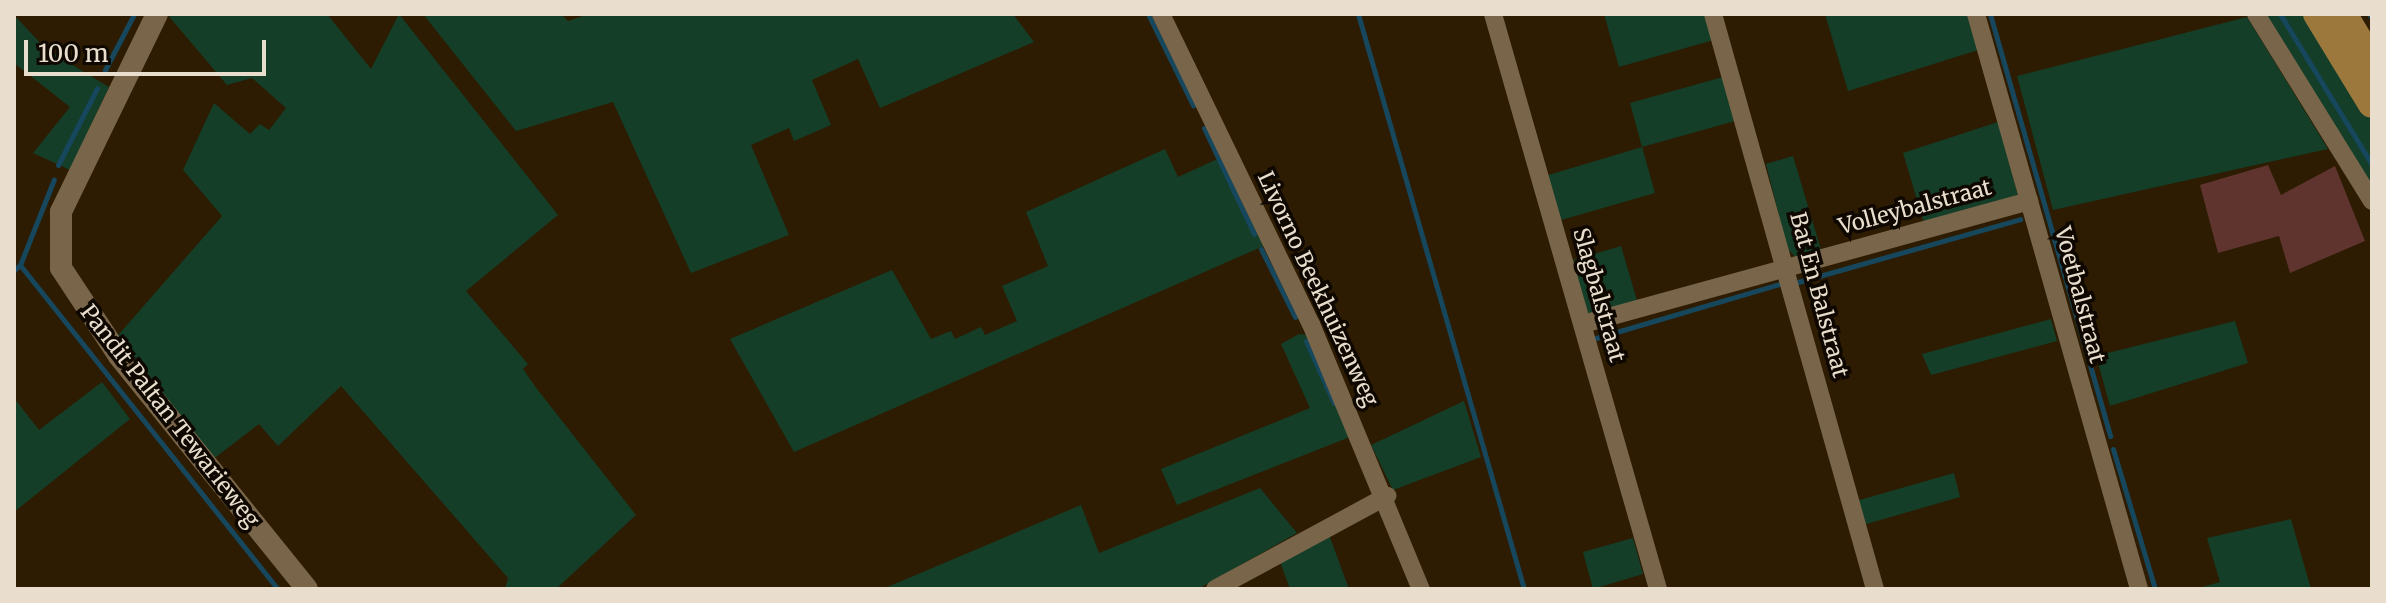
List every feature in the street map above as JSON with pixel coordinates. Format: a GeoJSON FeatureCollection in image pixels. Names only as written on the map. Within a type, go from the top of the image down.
{"type":"FeatureCollection","features":[{"type":"Feature","properties":{"kind":"main road"},"geometry":{"type":"LineString","coordinates":[[2317,14],[2372,104]]}},
{"type":"Feature","properties":{"kind":"main road"},"geometry":{"type":"LineString","coordinates":[[2343,14],[2372,62]]}},
{"type":"Feature","properties":{"kind":"street","name":"Pandit Paltan Tewarieweg"},"geometry":{"type":"LineString","coordinates":[[157,14],[61,212],[61,268],[119,356],[307,589]]}},
{"type":"Feature","properties":{"kind":"street","name":"Livorno Beekhuizenweg"},"geometry":{"type":"LineString","coordinates":[[1161,14],[1387,496],[1421,589]]}},
{"type":"Feature","properties":{"kind":"street","name":"Slagbalstraat"},"geometry":{"type":"LineString","coordinates":[[1493,14],[1658,589]]}},
{"type":"Feature","properties":{"kind":"street","name":"Bat En Balstraat"},"geometry":{"type":"LineString","coordinates":[[1713,14],[1787,266],[1875,589]]}},
{"type":"Feature","properties":{"kind":"street","name":"Voetbalstraat"},"geometry":{"type":"LineString","coordinates":[[1976,14],[2139,589]]}},
{"type":"Feature","properties":{"kind":"street"},"geometry":{"type":"LineString","coordinates":[[2256,14],[2372,201]]}},
{"type":"Feature","properties":{"kind":"street","name":"Volleybalstraat"},"geometry":{"type":"LineString","coordinates":[[1583,324],[2029,201]]}},
{"type":"Feature","properties":{"kind":"street"},"geometry":{"type":"LineString","coordinates":[[1215,589],[1387,496]]}},
{"type":"Feature","properties":{"kind":"green space"},"geometry":{"type":"Polygon","coordinates":[[[167,14],[327,14],[371,69],[399,14],[558,215],[466,291],[528,364],[523,369],[537,389],[636,515],[556,589],[505,589],[508,578],[341,386],[278,446],[259,424],[212,460],[114,340],[222,216],[183,170],[214,103],[250,134],[260,124],[269,130],[286,108],[252,78],[227,85],[167,14]]]}},
{"type":"Feature","properties":{"kind":"green space"},"geometry":{"type":"Polygon","coordinates":[[[423,14],[561,14],[568,21],[589,14],[1013,14],[1034,42],[880,108],[858,59],[812,80],[831,125],[794,141],[789,128],[751,145],[789,235],[691,273],[613,102],[516,131],[423,14]]]}},
{"type":"Feature","properties":{"kind":"green space"},"geometry":{"type":"Polygon","coordinates":[[[1604,14],[1710,14],[1717,39],[1619,67],[1604,14]]]}},
{"type":"Feature","properties":{"kind":"green space"},"geometry":{"type":"Polygon","coordinates":[[[1825,14],[1967,14],[1978,50],[1848,91],[1825,14]]]}},
{"type":"Feature","properties":{"kind":"green space"},"geometry":{"type":"Polygon","coordinates":[[[2263,14],[2308,14],[2372,118],[2372,187],[2263,14]]]}},
{"type":"Feature","properties":{"kind":"green space"},"geometry":{"type":"Polygon","coordinates":[[[14,15],[46,49],[109,87],[70,170],[33,153],[70,107],[14,63],[14,15]]]}},
{"type":"Feature","properties":{"kind":"green space"},"geometry":{"type":"Polygon","coordinates":[[[2247,17],[2328,149],[2053,210],[2017,76],[2247,17]]]}},
{"type":"Feature","properties":{"kind":"green space"},"geometry":{"type":"Polygon","coordinates":[[[1723,77],[1735,121],[1642,147],[1630,103],[1723,77]]]}},
{"type":"Feature","properties":{"kind":"green space"},"geometry":{"type":"Polygon","coordinates":[[[1998,122],[2018,195],[1924,223],[1903,153],[1998,122]]]}},
{"type":"Feature","properties":{"kind":"green space"},"geometry":{"type":"Polygon","coordinates":[[[1642,147],[1655,193],[1558,221],[1545,176],[1642,147]]]}},
{"type":"Feature","properties":{"kind":"green space"},"geometry":{"type":"Polygon","coordinates":[[[1165,149],[1178,177],[1224,156],[1266,245],[794,452],[730,339],[892,270],[931,339],[951,331],[955,339],[981,327],[985,335],[1017,321],[1002,286],[1048,266],[1026,212],[1165,149]]]}},
{"type":"Feature","properties":{"kind":"green space"},"geometry":{"type":"Polygon","coordinates":[[[1793,156],[1822,253],[1796,258],[1787,248],[1766,164],[1793,156]]]}},
{"type":"Feature","properties":{"kind":"green space"},"geometry":{"type":"Polygon","coordinates":[[[1621,246],[1638,304],[1587,316],[1570,261],[1621,246]]]}},
{"type":"Feature","properties":{"kind":"green space"},"geometry":{"type":"Polygon","coordinates":[[[2051,319],[2057,341],[1931,375],[1922,354],[2051,319]]]}},
{"type":"Feature","properties":{"kind":"green space"},"geometry":{"type":"Polygon","coordinates":[[[2235,321],[2248,363],[2110,406],[2096,356],[2235,321]]]}},
{"type":"Feature","properties":{"kind":"green space"},"geometry":{"type":"Polygon","coordinates":[[[1299,334],[1306,335],[1355,435],[1177,505],[1161,469],[1310,408],[1281,344],[1299,334]]]}},
{"type":"Feature","properties":{"kind":"green space"},"geometry":{"type":"Polygon","coordinates":[[[102,382],[130,419],[14,512],[14,398],[39,430],[102,382]]]}},
{"type":"Feature","properties":{"kind":"green space"},"geometry":{"type":"Polygon","coordinates":[[[1464,401],[1481,457],[1393,490],[1371,445],[1464,401]]]}},
{"type":"Feature","properties":{"kind":"green space"},"geometry":{"type":"Polygon","coordinates":[[[1954,473],[1960,497],[1863,525],[1856,501],[1954,473]]]}},
{"type":"Feature","properties":{"kind":"green space"},"geometry":{"type":"Polygon","coordinates":[[[1260,488],[1297,533],[1198,589],[885,588],[1081,505],[1099,553],[1260,488]]]}},
{"type":"Feature","properties":{"kind":"green space"},"geometry":{"type":"Polygon","coordinates":[[[2291,519],[2311,589],[2195,589],[2220,582],[2207,538],[2291,519]]]}},
{"type":"Feature","properties":{"kind":"green space"},"geometry":{"type":"Polygon","coordinates":[[[1328,532],[1349,589],[1290,589],[1279,559],[1328,532]]]}},
{"type":"Feature","properties":{"kind":"green space"},"geometry":{"type":"Polygon","coordinates":[[[1633,538],[1643,574],[1593,589],[1583,552],[1633,538]]]}},
{"type":"Feature","properties":{"kind":"building"},"geometry":{"type":"Polygon","coordinates":[[[2268,165],[2281,195],[2335,166],[2365,241],[2290,273],[2279,236],[2218,253],[2200,185],[2268,165]]]}},
{"type":"Feature","properties":{"kind":"waterway"},"geometry":{"type":"LineString","coordinates":[[105,70],[134,14]]}},
{"type":"Feature","properties":{"kind":"waterway"},"geometry":{"type":"LineString","coordinates":[[1148,14],[1193,105]]}},
{"type":"Feature","properties":{"kind":"waterway"},"geometry":{"type":"LineString","coordinates":[[1358,14],[1524,589]]}},
{"type":"Feature","properties":{"kind":"waterway"},"geometry":{"type":"LineString","coordinates":[[1990,14],[2110,436]]}},
{"type":"Feature","properties":{"kind":"waterway"},"geometry":{"type":"LineString","coordinates":[[2280,14],[2372,165]]}},
{"type":"Feature","properties":{"kind":"waterway"},"geometry":{"type":"LineString","coordinates":[[2369,14],[2372,18]]}},
{"type":"Feature","properties":{"kind":"waterway"},"geometry":{"type":"LineString","coordinates":[[58,165],[97,88]]}},
{"type":"Feature","properties":{"kind":"waterway"},"geometry":{"type":"LineString","coordinates":[[1204,128],[1254,234]]}},
{"type":"Feature","properties":{"kind":"waterway"},"geometry":{"type":"LineString","coordinates":[[20,265],[54,179]]}},
{"type":"Feature","properties":{"kind":"waterway"},"geometry":{"type":"LineString","coordinates":[[1798,282],[2020,219]]}},
{"type":"Feature","properties":{"kind":"waterway"},"geometry":{"type":"LineString","coordinates":[[1261,249],[1295,317]]}},
{"type":"Feature","properties":{"kind":"waterway"},"geometry":{"type":"LineString","coordinates":[[14,270],[20,265],[278,589]]}},
{"type":"Feature","properties":{"kind":"waterway"},"geometry":{"type":"LineString","coordinates":[[1596,338],[1780,284]]}},
{"type":"Feature","properties":{"kind":"waterway"},"geometry":{"type":"LineString","coordinates":[[1306,341],[1334,403]]}},
{"type":"Feature","properties":{"kind":"waterway"},"geometry":{"type":"LineString","coordinates":[[2113,449],[2155,589]]}}]}
